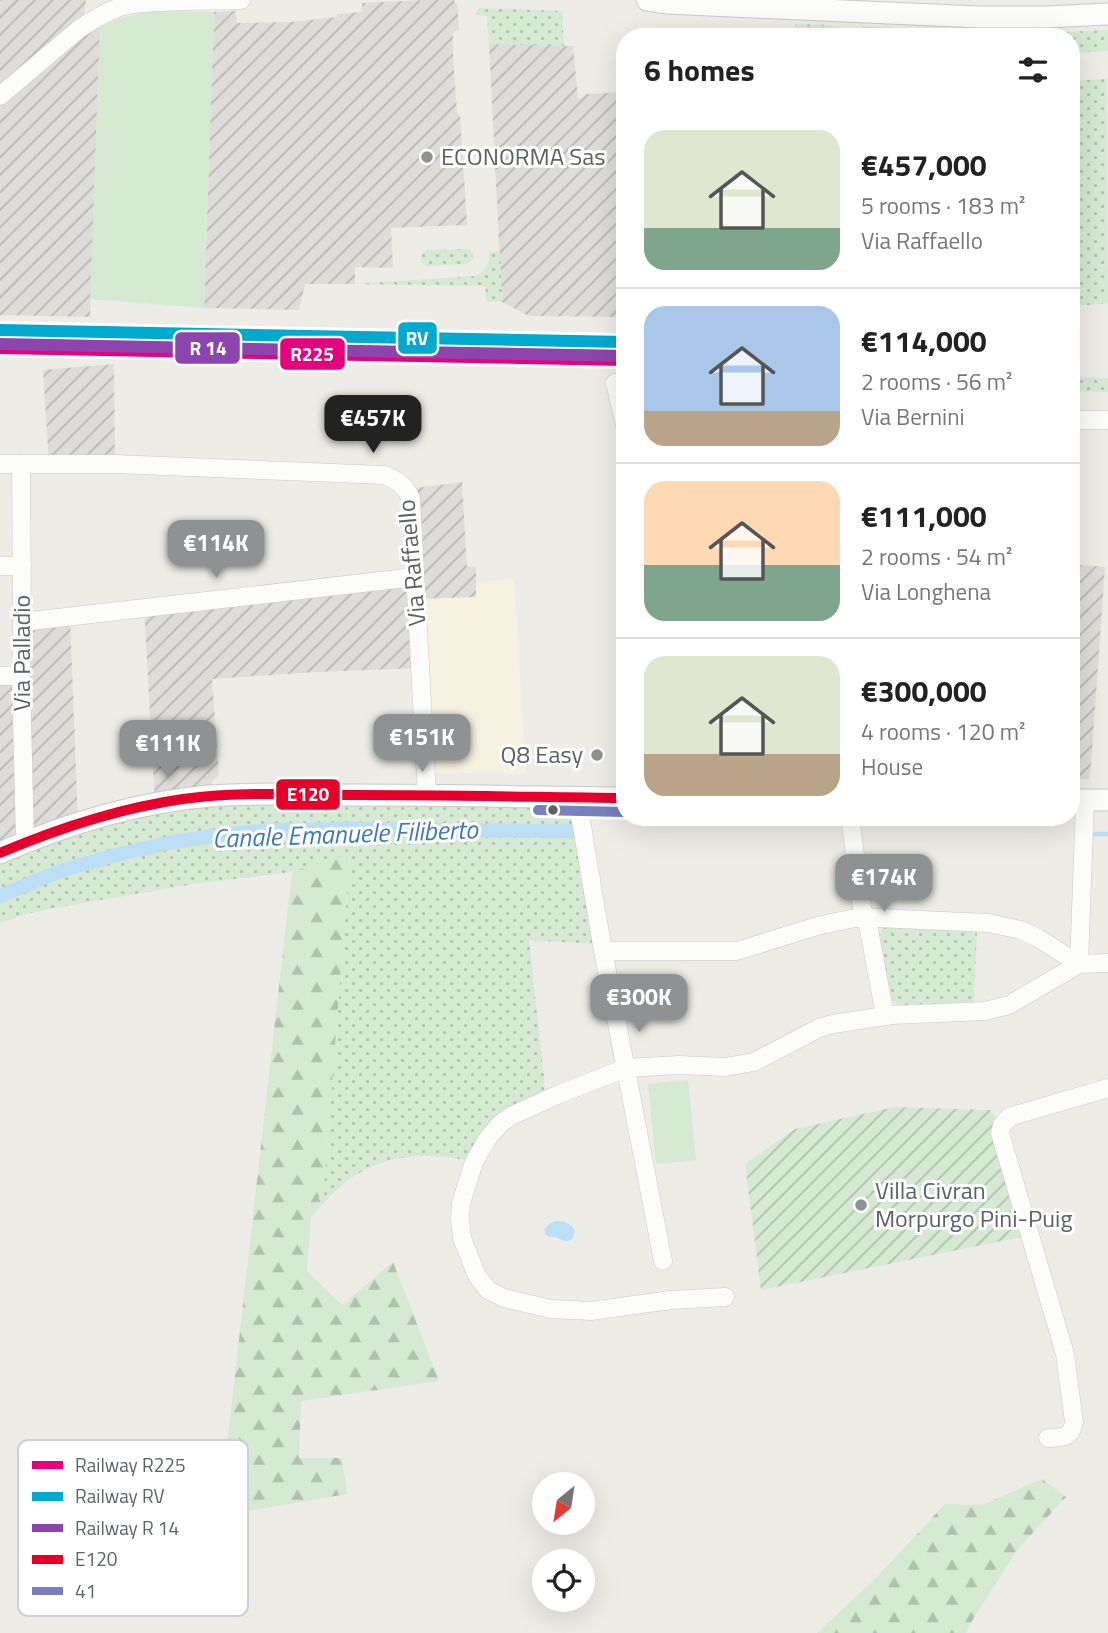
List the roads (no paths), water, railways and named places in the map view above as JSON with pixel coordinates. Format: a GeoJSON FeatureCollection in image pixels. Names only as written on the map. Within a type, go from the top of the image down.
{"type":"FeatureCollection","features":[{"type":"Feature","properties":{"kind":"street"},"geometry":{"type":"LineString","coordinates":[[0,96],[79,29],[113,9],[155,1],[241,0]]}},
{"type":"Feature","properties":{"kind":"street"},"geometry":{"type":"LineString","coordinates":[[660,1],[978,9],[1048,17],[1108,14]]}},
{"type":"Feature","properties":{"kind":"street"},"geometry":{"type":"LineString","coordinates":[[615,383],[616,387]]}},
{"type":"Feature","properties":{"kind":"street"},"geometry":{"type":"LineString","coordinates":[[1080,420],[1108,420]]}},
{"type":"Feature","properties":{"kind":"street","name":"Via Raffaello"},"geometry":{"type":"LineString","coordinates":[[0,464],[115,464],[384,475],[395,479],[407,489],[411,499],[427,794]]}},
{"type":"Feature","properties":{"kind":"street","name":"Via Palladio"},"geometry":{"type":"LineString","coordinates":[[21,464],[21,676],[25,842]]}},
{"type":"Feature","properties":{"kind":"street"},"geometry":{"type":"LineString","coordinates":[[0,566],[22,566]]}},
{"type":"Feature","properties":{"kind":"street"},"geometry":{"type":"LineString","coordinates":[[22,622],[415,577]]}},
{"type":"Feature","properties":{"kind":"street"},"geometry":{"type":"LineString","coordinates":[[0,676],[21,676]]}},
{"type":"Feature","properties":{"kind":"street"},"geometry":{"type":"LineString","coordinates":[[0,853],[78,823],[181,799],[211,796],[427,794],[616,797]]}},
{"type":"Feature","properties":{"kind":"street"},"geometry":{"type":"LineString","coordinates":[[576,797],[663,1261]]}},
{"type":"Feature","properties":{"kind":"street"},"geometry":{"type":"LineString","coordinates":[[1080,800],[1108,800]]}},
{"type":"Feature","properties":{"kind":"street"},"geometry":{"type":"LineString","coordinates":[[851,826],[862,908],[885,1016]]}},
{"type":"Feature","properties":{"kind":"street"},"geometry":{"type":"LineString","coordinates":[[1078,826],[1079,964]]}},
{"type":"Feature","properties":{"kind":"street"},"geometry":{"type":"LineString","coordinates":[[603,951],[737,951],[817,926],[865,918],[988,923],[1021,930],[1038,937],[1079,964]]}},
{"type":"Feature","properties":{"kind":"street"},"geometry":{"type":"LineString","coordinates":[[725,1297],[641,1303],[591,1311],[551,1309],[503,1298],[488,1290],[469,1259],[462,1238],[460,1219],[466,1182],[488,1138],[511,1116],[626,1068],[679,1065],[725,1067],[754,1062],[819,1028],[833,1024],[885,1016],[985,1011],[1023,998],[1079,964],[1108,963]]}},
{"type":"Feature","properties":{"kind":"street"},"geometry":{"type":"LineString","coordinates":[[1048,1438],[1068,1436],[1074,1422],[1065,1354],[1000,1133],[1002,1125],[1009,1117],[1108,1088]]}},
{"type":"Feature","properties":{"kind":"water"},"geometry":{"type":"Polygon","coordinates":[[[556,1221],[567,1223],[575,1230],[573,1238],[566,1241],[546,1235],[544,1230],[556,1221]]]}},
{"type":"Feature","properties":{"kind":"waterway","name":"Canale Emanuele Filiberto"},"geometry":{"type":"LineString","coordinates":[[0,896],[60,871],[112,856],[219,835],[270,830],[352,829],[573,831]]}},
{"type":"Feature","properties":{"kind":"waterway","name":"Canale Emanuele Filiberto"},"geometry":{"type":"LineString","coordinates":[[1090,834],[1108,834]]}},
{"type":"Feature","properties":{"kind":"rail line","name":"RV"},"geometry":{"type":"LineString","coordinates":[[0,330],[616,342]]}},
{"type":"Feature","properties":{"kind":"rail line","name":"R225"},"geometry":{"type":"LineString","coordinates":[[0,348],[616,360]]}},
{"type":"Feature","properties":{"kind":"place","name":"ECONORMA Sas"},"geometry":{"type":"Point","coordinates":[427,157]}},
{"type":"Feature","properties":{"kind":"place","name":"Q8 Easy"},"geometry":{"type":"Point","coordinates":[597,755]}},
{"type":"Feature","properties":{"kind":"place","name":"Villa Civran Morpurgo Pini-Puig"},"geometry":{"type":"Point","coordinates":[861,1205]}}]}
